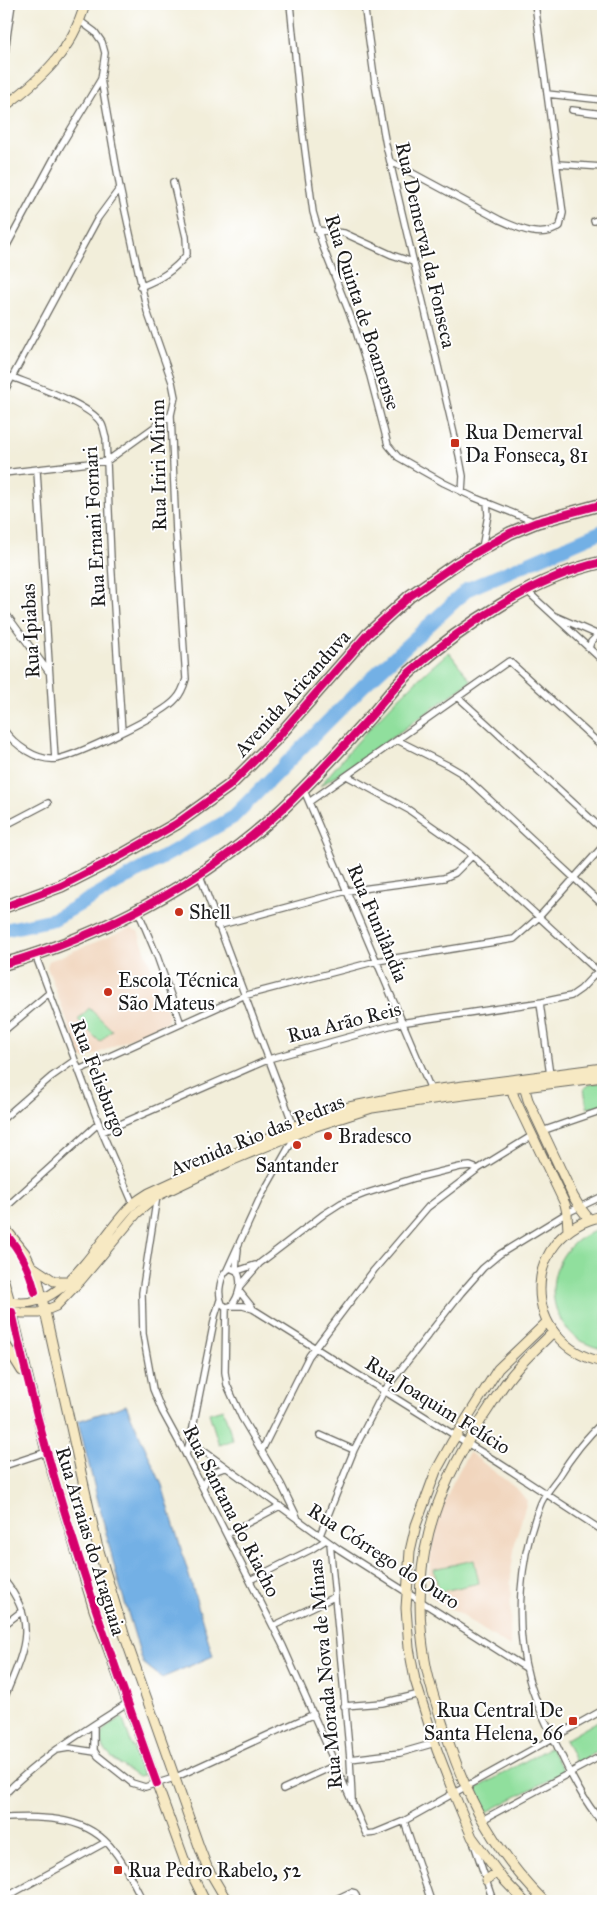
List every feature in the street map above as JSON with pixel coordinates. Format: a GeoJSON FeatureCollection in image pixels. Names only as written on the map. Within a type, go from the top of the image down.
{"type":"FeatureCollection","features":[{"type":"Feature","properties":{"kind":"highway","name":"Avenida Aricanduva"},"geometry":{"type":"LineString","coordinates":[[4,907],[61,886],[122,855],[176,824],[229,786],[277,738],[367,635],[410,596],[482,548],[510,533],[537,522],[603,504]]}},
{"type":"Feature","properties":{"kind":"highway"},"geometry":{"type":"LineString","coordinates":[[4,964],[88,934],[138,911],[199,873],[230,852],[276,815],[410,672],[470,624],[526,590],[603,562]]}},
{"type":"Feature","properties":{"kind":"main road"},"geometry":{"type":"LineString","coordinates":[[4,107],[50,68],[71,40],[80,21],[85,4]]}},
{"type":"Feature","properties":{"kind":"main road","name":"Avenida Rio das Pedras"},"geometry":{"type":"LineString","coordinates":[[523,1083],[550,1075],[603,1068]]}},
{"type":"Feature","properties":{"kind":"main road","name":"Avenida Rio das Pedras"},"geometry":{"type":"LineString","coordinates":[[7,1301],[26,1303],[43,1299],[54,1293],[68,1281],[135,1209],[157,1193],[349,1107],[523,1083],[603,1078]]}},
{"type":"Feature","properties":{"kind":"main road"},"geometry":{"type":"LineString","coordinates":[[523,1083],[542,1131],[579,1206],[589,1219]]}},
{"type":"Feature","properties":{"kind":"main road"},"geometry":{"type":"LineString","coordinates":[[510,1085],[567,1213],[568,1231]]}},
{"type":"Feature","properties":{"kind":"main road","name":"Avenida Rio das Pedras"},"geometry":{"type":"LineString","coordinates":[[46,1311],[56,1306],[68,1295],[135,1209]]}},
{"type":"Feature","properties":{"kind":"main road"},"geometry":{"type":"LineString","coordinates":[[603,1216],[589,1219],[568,1231],[551,1250],[541,1273],[540,1293],[543,1312],[547,1322],[563,1344],[591,1360],[603,1362]]}},
{"type":"Feature","properties":{"kind":"main road","name":"Rua Arraias do Araguaia"},"geometry":{"type":"LineString","coordinates":[[4,1227],[25,1253],[43,1299],[97,1544],[125,1637],[207,1867],[227,1901]]}},
{"type":"Feature","properties":{"kind":"main road"},"geometry":{"type":"LineString","coordinates":[[32,1267],[54,1281],[68,1281]]}},
{"type":"Feature","properties":{"kind":"main road","name":"Rua Arraias do Araguaia"},"geometry":{"type":"LineString","coordinates":[[4,1281],[8,1311],[46,1452],[94,1610],[184,1859],[205,1901]]}},
{"type":"Feature","properties":{"kind":"main road"},"geometry":{"type":"LineString","coordinates":[[8,1311],[39,1313],[46,1311]]}},
{"type":"Feature","properties":{"kind":"main road"},"geometry":{"type":"LineString","coordinates":[[524,1901],[498,1872],[472,1837],[454,1794],[415,1680],[409,1648],[406,1608],[410,1551],[416,1525],[436,1471],[498,1369],[547,1322]]}},
{"type":"Feature","properties":{"kind":"main road"},"geometry":{"type":"LineString","coordinates":[[544,1901],[511,1865],[482,1820],[465,1787],[427,1671],[422,1636],[420,1600],[423,1555],[433,1513],[451,1470],[466,1443],[509,1377],[553,1332]]}},
{"type":"Feature","properties":{"kind":"main road"},"geometry":{"type":"LineString","coordinates":[[4,1342],[28,1384]]}},
{"type":"Feature","properties":{"kind":"main road"},"geometry":{"type":"LineString","coordinates":[[472,1837],[482,1820]]}},
{"type":"Feature","properties":{"kind":"main road"},"geometry":{"type":"LineString","coordinates":[[486,1880],[498,1872]]}},
{"type":"Feature","properties":{"kind":"street"},"geometry":{"type":"LineString","coordinates":[[12,4],[5,77],[6,90],[12,101]]}},
{"type":"Feature","properties":{"kind":"street","name":"Rua Quinta de Boamense"},"geometry":{"type":"LineString","coordinates":[[290,4],[303,135],[317,230],[326,257],[354,324],[388,445],[398,457],[462,492]]}},
{"type":"Feature","properties":{"kind":"street","name":"Rua Demerval da Fonseca"},"geometry":{"type":"LineString","coordinates":[[364,4],[376,90],[390,161],[459,455],[463,476],[462,492]]}},
{"type":"Feature","properties":{"kind":"street"},"geometry":{"type":"LineString","coordinates":[[390,161],[518,228],[536,233],[554,231],[560,226],[563,213],[535,4]]}},
{"type":"Feature","properties":{"kind":"street","name":"Rua Iriri Mirim"},"geometry":{"type":"LineString","coordinates":[[55,759],[122,732],[168,706],[176,699],[186,679],[176,533],[171,415],[175,397],[172,382],[140,287],[101,79],[105,52],[102,42],[95,32],[80,21]]}},
{"type":"Feature","properties":{"kind":"street"},"geometry":{"type":"LineString","coordinates":[[4,251],[60,147],[101,79]]}},
{"type":"Feature","properties":{"kind":"street"},"geometry":{"type":"LineString","coordinates":[[547,94],[603,100]]}},
{"type":"Feature","properties":{"kind":"street"},"geometry":{"type":"LineString","coordinates":[[572,110],[603,114]]}},
{"type":"Feature","properties":{"kind":"street"},"geometry":{"type":"LineString","coordinates":[[557,164],[603,167]]}},
{"type":"Feature","properties":{"kind":"street"},"geometry":{"type":"LineString","coordinates":[[140,287],[168,274],[179,265],[187,254],[186,237],[173,182]]}},
{"type":"Feature","properties":{"kind":"street"},"geometry":{"type":"LineString","coordinates":[[4,392],[98,218],[120,188]]}},
{"type":"Feature","properties":{"kind":"street"},"geometry":{"type":"LineString","coordinates":[[594,221],[603,219]]}},
{"type":"Feature","properties":{"kind":"street"},"geometry":{"type":"LineString","coordinates":[[317,230],[344,233],[392,255],[413,262]]}},
{"type":"Feature","properties":{"kind":"street","name":"Rua Ernani Fornari"},"geometry":{"type":"LineString","coordinates":[[12,377],[65,399],[97,418],[102,424],[106,438],[110,559],[122,732]]}},
{"type":"Feature","properties":{"kind":"street"},"geometry":{"type":"LineString","coordinates":[[4,474],[107,461],[171,415]]}},
{"type":"Feature","properties":{"kind":"street","name":"Rua Ipiabas"},"geometry":{"type":"LineString","coordinates":[[37,470],[48,671],[55,759]]}},
{"type":"Feature","properties":{"kind":"street"},"geometry":{"type":"LineString","coordinates":[[462,492],[537,522]]}},
{"type":"Feature","properties":{"kind":"street"},"geometry":{"type":"LineString","coordinates":[[482,548],[488,515],[487,502]]}},
{"type":"Feature","properties":{"kind":"street"},"geometry":{"type":"LineString","coordinates":[[526,590],[603,661]]}},
{"type":"Feature","properties":{"kind":"street"},"geometry":{"type":"LineString","coordinates":[[4,611],[48,671]]}},
{"type":"Feature","properties":{"kind":"street"},"geometry":{"type":"LineString","coordinates":[[551,614],[601,636]]}},
{"type":"Feature","properties":{"kind":"street"},"geometry":{"type":"LineString","coordinates":[[589,648],[591,642],[601,636]]}},
{"type":"Feature","properties":{"kind":"street"},"geometry":{"type":"LineString","coordinates":[[310,802],[509,661],[603,746]]}},
{"type":"Feature","properties":{"kind":"street"},"geometry":{"type":"LineString","coordinates":[[458,698],[603,830]]}},
{"type":"Feature","properties":{"kind":"street"},"geometry":{"type":"LineString","coordinates":[[4,730],[22,748],[39,756],[55,759]]}},
{"type":"Feature","properties":{"kind":"street"},"geometry":{"type":"LineString","coordinates":[[397,740],[450,766],[461,774],[603,904]]}},
{"type":"Feature","properties":{"kind":"street"},"geometry":{"type":"LineString","coordinates":[[348,776],[409,810],[442,832],[472,856],[603,976]]}},
{"type":"Feature","properties":{"kind":"street","name":"Rua Funilândia"},"geometry":{"type":"LineString","coordinates":[[303,788],[433,1094]]}},
{"type":"Feature","properties":{"kind":"street"},"geometry":{"type":"LineString","coordinates":[[4,826],[48,803]]}},
{"type":"Feature","properties":{"kind":"street"},"geometry":{"type":"LineString","coordinates":[[79,1070],[243,996],[376,961],[509,941],[518,937],[539,917],[603,846]]}},
{"type":"Feature","properties":{"kind":"street"},"geometry":{"type":"LineString","coordinates":[[217,926],[347,892],[444,878],[455,873],[472,856]]}},
{"type":"Feature","properties":{"kind":"street"},"geometry":{"type":"LineString","coordinates":[[186,1455],[220,1300],[221,1284],[259,1200],[290,1145],[293,1131],[291,1119],[243,996],[199,873]]}},
{"type":"Feature","properties":{"kind":"street"},"geometry":{"type":"LineString","coordinates":[[138,911],[157,956],[181,1024]]}},
{"type":"Feature","properties":{"kind":"street","name":"Rua Felisburgo"},"geometry":{"type":"LineString","coordinates":[[34,954],[98,1123],[135,1209]]}},
{"type":"Feature","properties":{"kind":"street","name":"Rua Arão Reis"},"geometry":{"type":"LineString","coordinates":[[102,1132],[268,1059],[402,1023],[540,1003],[575,994],[598,971]]}},
{"type":"Feature","properties":{"kind":"street"},"geometry":{"type":"LineString","coordinates":[[4,1031],[49,993]]}},
{"type":"Feature","properties":{"kind":"street"},"geometry":{"type":"LineString","coordinates":[[540,1003],[550,1075]]}},
{"type":"Feature","properties":{"kind":"street"},"geometry":{"type":"LineString","coordinates":[[4,1118],[56,1072],[75,1060]]}},
{"type":"Feature","properties":{"kind":"street"},"geometry":{"type":"LineString","coordinates":[[542,1131],[603,1110]]}},
{"type":"Feature","properties":{"kind":"street"},"geometry":{"type":"LineString","coordinates":[[4,1209],[98,1123]]}},
{"type":"Feature","properties":{"kind":"street"},"geometry":{"type":"LineString","coordinates":[[262,1450],[304,1365],[315,1347],[374,1270],[428,1207],[478,1169],[533,1136]]}},
{"type":"Feature","properties":{"kind":"street"},"geometry":{"type":"LineString","coordinates":[[239,1288],[260,1263],[324,1214],[344,1202],[415,1178],[460,1167],[470,1166],[478,1169]]}},
{"type":"Feature","properties":{"kind":"street","name":"Rua Santana do Riacho"},"geometry":{"type":"LineString","coordinates":[[157,1193],[142,1293],[143,1334],[153,1389],[162,1411],[203,1487],[273,1626],[314,1714],[365,1832],[367,1834],[375,1833],[404,1821]]}},
{"type":"Feature","properties":{"kind":"street","name":"Rua Morada Nova de Minas"},"geometry":{"type":"LineString","coordinates":[[352,1803],[350,1759],[334,1597],[325,1539],[354,1450],[384,1391],[483,1268],[500,1254],[567,1213],[603,1196]]}},
{"type":"Feature","properties":{"kind":"street"},"geometry":{"type":"LineString","coordinates":[[239,1245],[237,1270],[240,1276],[239,1288],[236,1299],[229,1306],[225,1372],[227,1385],[242,1418],[281,1484],[298,1519]]}},
{"type":"Feature","properties":{"kind":"street"},"geometry":{"type":"LineString","coordinates":[[227,1270],[230,1268],[237,1270],[248,1268],[260,1263]]}},
{"type":"Feature","properties":{"kind":"street","name":"Rua Joaquim Felício"},"geometry":{"type":"LineString","coordinates":[[239,1288],[253,1309]]}},
{"type":"Feature","properties":{"kind":"street"},"geometry":{"type":"LineString","coordinates":[[220,1300],[229,1306]]}},
{"type":"Feature","properties":{"kind":"street","name":"Rua Joaquim Felício"},"geometry":{"type":"LineString","coordinates":[[229,1306],[243,1306],[253,1309],[456,1436],[603,1532]]}},
{"type":"Feature","properties":{"kind":"street"},"geometry":{"type":"LineString","coordinates":[[603,1422],[585,1440],[541,1503],[529,1543],[520,1597],[526,1668],[529,1681],[569,1773],[592,1811],[603,1824]]}},
{"type":"Feature","properties":{"kind":"street"},"geometry":{"type":"LineString","coordinates":[[320,1435],[354,1450]]}},
{"type":"Feature","properties":{"kind":"street","name":"Rua Córrego do Ouro"},"geometry":{"type":"LineString","coordinates":[[190,1441],[325,1539],[526,1668]]}},
{"type":"Feature","properties":{"kind":"street"},"geometry":{"type":"LineString","coordinates":[[4,1466],[46,1452]]}},
{"type":"Feature","properties":{"kind":"street"},"geometry":{"type":"LineString","coordinates":[[203,1487],[211,1473],[218,1469],[226,1468]]}},
{"type":"Feature","properties":{"kind":"street"},"geometry":{"type":"LineString","coordinates":[[227,1534],[280,1506]]}},
{"type":"Feature","properties":{"kind":"street"},"geometry":{"type":"LineString","coordinates":[[250,1580],[312,1549],[325,1539]]}},
{"type":"Feature","properties":{"kind":"street"},"geometry":{"type":"LineString","coordinates":[[4,1580],[20,1605],[26,1620],[26,1636],[19,1662],[4,1699]]}},
{"type":"Feature","properties":{"kind":"street"},"geometry":{"type":"LineString","coordinates":[[273,1626],[334,1597]]}},
{"type":"Feature","properties":{"kind":"street"},"geometry":{"type":"LineString","coordinates":[[4,1625],[22,1611]]}},
{"type":"Feature","properties":{"kind":"street"},"geometry":{"type":"LineString","coordinates":[[344,1706],[382,1703],[420,1694]]}},
{"type":"Feature","properties":{"kind":"street"},"geometry":{"type":"LineString","coordinates":[[4,1795],[16,1782],[55,1751],[128,1703]]}},
{"type":"Feature","properties":{"kind":"street"},"geometry":{"type":"LineString","coordinates":[[431,1901],[404,1821],[603,1710]]}},
{"type":"Feature","properties":{"kind":"street"},"geometry":{"type":"LineString","coordinates":[[94,1725],[93,1739],[95,1752],[108,1765],[132,1783],[145,1787],[174,1778],[314,1714]]}},
{"type":"Feature","properties":{"kind":"street"},"geometry":{"type":"LineString","coordinates":[[350,1759],[400,1753],[435,1743]]}},
{"type":"Feature","properties":{"kind":"street"},"geometry":{"type":"LineString","coordinates":[[55,1751],[69,1748],[95,1752]]}},
{"type":"Feature","properties":{"kind":"street"},"geometry":{"type":"LineString","coordinates":[[482,1820],[603,1755]]}},
{"type":"Feature","properties":{"kind":"street"},"geometry":{"type":"LineString","coordinates":[[283,1790],[336,1765]]}},
{"type":"Feature","properties":{"kind":"street"},"geometry":{"type":"LineString","coordinates":[[4,1818],[37,1817],[71,1821],[90,1830],[114,1850],[140,1900]]}},
{"type":"Feature","properties":{"kind":"street"},"geometry":{"type":"LineString","coordinates":[[472,1837],[493,1901]]}},
{"type":"Feature","properties":{"kind":"street"},"geometry":{"type":"LineString","coordinates":[[4,1898],[106,1842]]}},
{"type":"Feature","properties":{"kind":"street"},"geometry":{"type":"LineString","coordinates":[[332,1901],[352,1892],[355,1893],[358,1901]]}},
{"type":"Feature","properties":{"kind":"shaded area","name":"Escola Técnica São Mateus"},"geometry":{"type":"Polygon","coordinates":[[[130,928],[138,931],[169,1016],[167,1022],[85,1059],[80,1056],[47,967],[49,961],[130,928]]]}},
{"type":"Feature","properties":{"kind":"shaded area"},"geometry":{"type":"Polygon","coordinates":[[[469,1452],[518,1490],[527,1501],[516,1538],[511,1571],[510,1647],[428,1594],[430,1558],[439,1517],[453,1482],[469,1452]]]}},
{"type":"Feature","properties":{"kind":"green space"},"geometry":{"type":"Polygon","coordinates":[[[449,652],[471,681],[362,759],[320,786],[381,716],[449,652]]]}},
{"type":"Feature","properties":{"kind":"green space"},"geometry":{"type":"Polygon","coordinates":[[[89,1008],[112,1030],[100,1042],[78,1020],[89,1008]]]}},
{"type":"Feature","properties":{"kind":"green space"},"geometry":{"type":"Polygon","coordinates":[[[597,1083],[603,1083],[603,1105],[587,1108],[584,1088],[597,1083]]]}},
{"type":"Feature","properties":{"kind":"green space"},"geometry":{"type":"Polygon","coordinates":[[[603,1229],[603,1349],[581,1341],[565,1327],[556,1309],[553,1289],[556,1270],[566,1252],[581,1238],[603,1229]]]}},
{"type":"Feature","properties":{"kind":"green space"},"geometry":{"type":"Polygon","coordinates":[[[223,1409],[233,1440],[219,1445],[209,1413],[223,1409]]]}},
{"type":"Feature","properties":{"kind":"green space"},"geometry":{"type":"Polygon","coordinates":[[[474,1560],[479,1583],[439,1592],[434,1569],[474,1560]]]}},
{"type":"Feature","properties":{"kind":"green space"},"geometry":{"type":"Polygon","coordinates":[[[122,1717],[143,1776],[138,1777],[118,1763],[110,1756],[101,1742],[101,1735],[106,1728],[122,1717]]]}},
{"type":"Feature","properties":{"kind":"green space"},"geometry":{"type":"Polygon","coordinates":[[[603,1718],[603,1749],[576,1763],[565,1740],[603,1718]]]}},
{"type":"Feature","properties":{"kind":"green space"},"geometry":{"type":"Polygon","coordinates":[[[550,1747],[564,1772],[485,1813],[474,1790],[550,1747]]]}},
{"type":"Feature","properties":{"kind":"water"},"geometry":{"type":"Polygon","coordinates":[[[126,1405],[162,1485],[213,1656],[162,1678],[143,1663],[116,1573],[78,1421],[126,1405]]]}},
{"type":"Feature","properties":{"kind":"waterway"},"geometry":{"type":"LineString","coordinates":[[4,930],[54,919],[232,818],[363,686],[468,589],[603,531]]}},
{"type":"Feature","properties":{"kind":"cycle path"},"geometry":{"type":"LineString","coordinates":[[4,907],[61,886],[122,855],[176,824],[229,786],[277,738],[367,635],[410,596],[456,564],[510,533],[537,522],[603,504]]}},
{"type":"Feature","properties":{"kind":"cycle path"},"geometry":{"type":"LineString","coordinates":[[4,964],[40,953],[113,923],[149,904],[217,862],[248,839],[289,803],[337,754],[401,681],[431,654],[476,620],[526,591],[578,569],[603,562]]}},
{"type":"Feature","properties":{"kind":"cycle path"},"geometry":{"type":"LineString","coordinates":[[4,1232],[24,1260],[35,1292]]}},
{"type":"Feature","properties":{"kind":"cycle path"},"geometry":{"type":"LineString","coordinates":[[12,1312],[58,1492],[116,1668],[157,1784]]}},
{"type":"Feature","properties":{"kind":"place","name":"Rua Demerval Da Fonseca, 81"},"geometry":{"type":"Point","coordinates":[455,443]}},
{"type":"Feature","properties":{"kind":"place","name":"Shell"},"geometry":{"type":"Point","coordinates":[179,912]}},
{"type":"Feature","properties":{"kind":"place","name":"Escola Técnica São Mateus"},"geometry":{"type":"Point","coordinates":[108,992]}},
{"type":"Feature","properties":{"kind":"place","name":"Bradesco"},"geometry":{"type":"Point","coordinates":[328,1136]}},
{"type":"Feature","properties":{"kind":"place","name":"Santander"},"geometry":{"type":"Point","coordinates":[297,1145]}},
{"type":"Feature","properties":{"kind":"place","name":"Rua Central De Santa Helena, 66"},"geometry":{"type":"Point","coordinates":[573,1721]}},
{"type":"Feature","properties":{"kind":"place","name":"Rua Pedro Rabelo, 52"},"geometry":{"type":"Point","coordinates":[118,1870]}}]}
